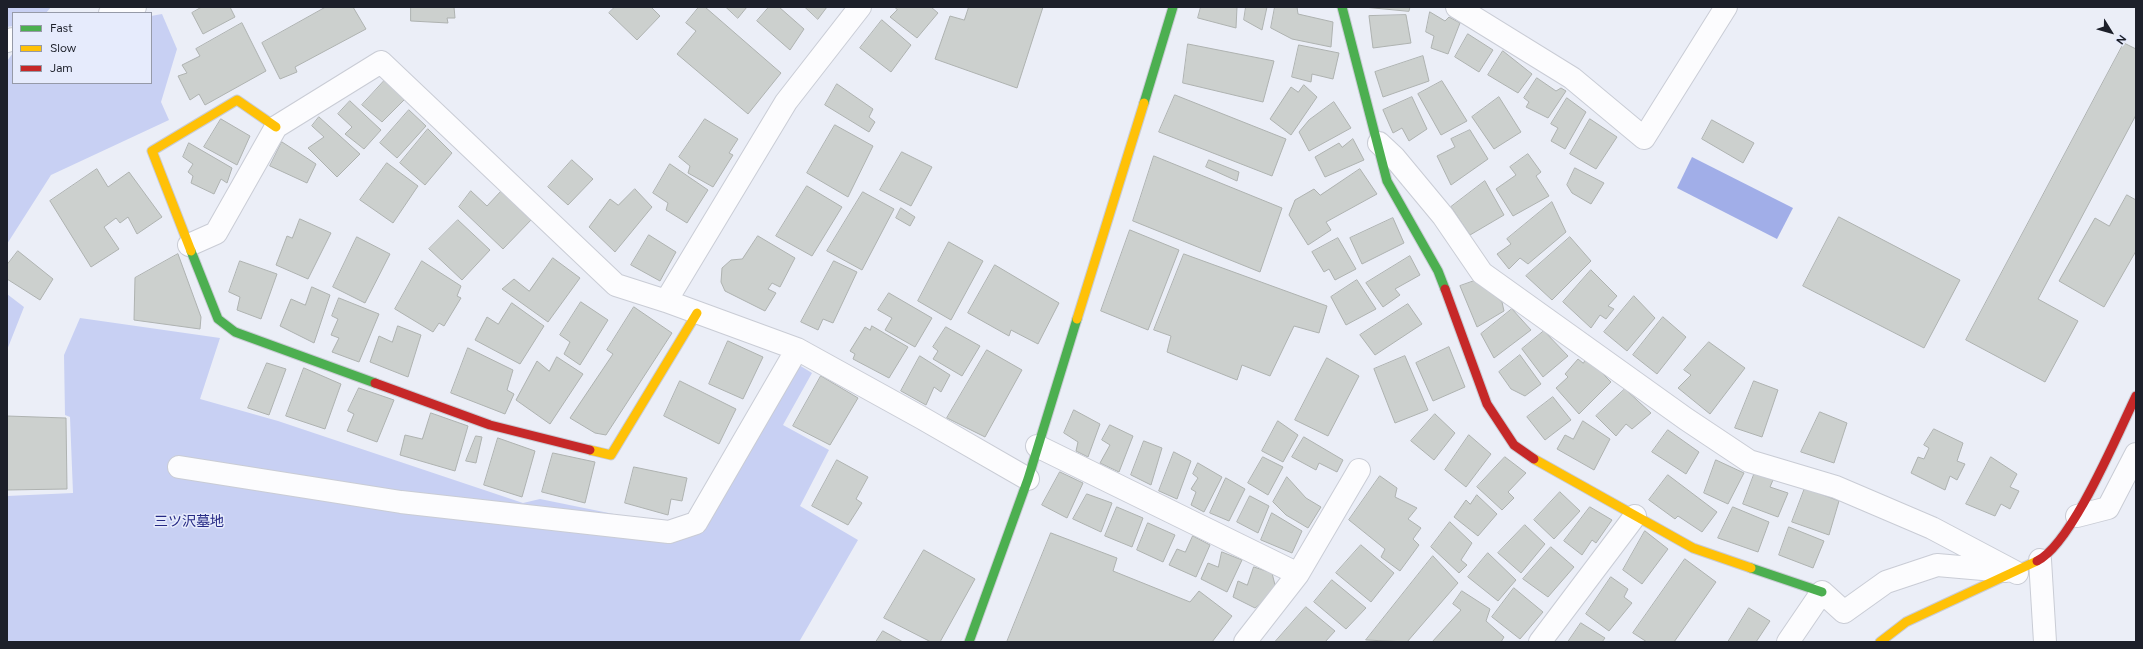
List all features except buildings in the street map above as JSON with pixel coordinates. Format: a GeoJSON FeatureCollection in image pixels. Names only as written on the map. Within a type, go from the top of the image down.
{"type":"FeatureCollection","features":[{"type":"Feature","properties":{"kind":"street"},"geometry":{"type":"LineString","coordinates":[[114,12],[135,7]]}},
{"type":"Feature","properties":{"kind":"street"},"geometry":{"type":"LineString","coordinates":[[666,301],[786,102],[860,7]]}},
{"type":"Feature","properties":{"kind":"street"},"geometry":{"type":"LineString","coordinates":[[969,642],[1028,479],[1173,7]]}},
{"type":"Feature","properties":{"kind":"street"},"geometry":{"type":"LineString","coordinates":[[1342,7],[1388,181],[1438,271],[1487,404],[1514,445],[1543,465],[1693,548],[1822,592],[1844,612],[1886,582],[1937,565],[2017,572]]}},
{"type":"Feature","properties":{"kind":"street"},"geometry":{"type":"LineString","coordinates":[[1457,7],[1572,78],[1644,138],[1726,7]]}},
{"type":"Feature","properties":{"kind":"street"},"geometry":{"type":"LineString","coordinates":[[189,245],[216,233],[276,127],[381,62],[616,285],[666,301],[797,349],[1028,479]]}},
{"type":"Feature","properties":{"kind":"street"},"geometry":{"type":"LineString","coordinates":[[276,127],[237,100],[152,151],[218,319],[235,332],[490,425],[611,455],[697,313]]}},
{"type":"Feature","properties":{"kind":"street"},"geometry":{"type":"LineString","coordinates":[[1378,142],[1394,157],[1443,216],[1482,273],[1686,420],[1749,461],[1836,487],[1932,528],[2017,572]]}},
{"type":"Feature","properties":{"kind":"street"},"geometry":{"type":"LineString","coordinates":[[178,467],[401,502],[669,532],[696,523],[797,349]]}},
{"type":"Feature","properties":{"kind":"street"},"geometry":{"type":"LineString","coordinates":[[1880,642],[1906,622],[2017,572],[2040,560],[2059,542],[2077,516],[2136,396]]}},
{"type":"Feature","properties":{"kind":"street"},"geometry":{"type":"LineString","coordinates":[[1037,446],[1298,574]]}},
{"type":"Feature","properties":{"kind":"street"},"geometry":{"type":"LineString","coordinates":[[2077,516],[2108,508],[2136,454]]}},
{"type":"Feature","properties":{"kind":"street"},"geometry":{"type":"LineString","coordinates":[[1244,642],[1298,574],[1359,470]]}},
{"type":"Feature","properties":{"kind":"street"},"geometry":{"type":"LineString","coordinates":[[1540,642],[1635,516]]}},
{"type":"Feature","properties":{"kind":"street"},"geometry":{"type":"LineString","coordinates":[[2040,560],[2047,641]]}},
{"type":"Feature","properties":{"kind":"street"},"geometry":{"type":"LineString","coordinates":[[1788,642],[1822,592]]}},
{"type":"Feature","properties":{"kind":"green space"},"geometry":{"type":"Polygon","coordinates":[[[7,7],[51,7],[47,12],[12,12],[12,26],[7,27],[7,7]]]}},
{"type":"Feature","properties":{"kind":"green space"},"geometry":{"type":"Polygon","coordinates":[[[162,14],[177,49],[161,102],[169,120],[51,175],[7,244],[7,61],[12,54],[12,84],[152,84],[152,16],[162,14]]]}},
{"type":"Feature","properties":{"kind":"green space"},"geometry":{"type":"Polygon","coordinates":[[[7,294],[24,307],[7,350],[7,294]]]}},
{"type":"Feature","properties":{"kind":"green space","name":"三ツ沢墓地"},"geometry":{"type":"Polygon","coordinates":[[[80,318],[220,338],[200,399],[278,421],[523,503],[540,499],[702,532],[799,365],[812,373],[783,425],[829,450],[800,506],[858,540],[799,642],[7,642],[7,496],[73,493],[70,417],[65,415],[64,355],[80,318]]]}},
{"type":"Feature","properties":{"kind":"water"},"geometry":{"type":"Polygon","coordinates":[[[1692,157],[1793,208],[1777,239],[1677,188],[1692,157]]]}},
{"type":"Feature","properties":{"kind":"traffic: fast"},"geometry":{"type":"LineString","coordinates":[[1144,103],[1173,7]]}},
{"type":"Feature","properties":{"kind":"traffic: fast"},"geometry":{"type":"LineString","coordinates":[[1342,7],[1387,181],[1438,271],[1445,289]]}},
{"type":"Feature","properties":{"kind":"traffic: fast"},"geometry":{"type":"LineString","coordinates":[[191,251],[218,319],[235,332],[375,383]]}},
{"type":"Feature","properties":{"kind":"traffic: fast"},"geometry":{"type":"LineString","coordinates":[[969,642],[1028,479],[1077,319]]}},
{"type":"Feature","properties":{"kind":"traffic: fast"},"geometry":{"type":"LineString","coordinates":[[1751,568],[1822,592]]}},
{"type":"Feature","properties":{"kind":"traffic: slow"},"geometry":{"type":"LineString","coordinates":[[191,251],[152,151],[237,100],[276,127]]}},
{"type":"Feature","properties":{"kind":"traffic: slow"},"geometry":{"type":"LineString","coordinates":[[1077,319],[1144,103]]}},
{"type":"Feature","properties":{"kind":"traffic: slow"},"geometry":{"type":"LineString","coordinates":[[590,450],[611,455],[697,313]]}},
{"type":"Feature","properties":{"kind":"traffic: slow"},"geometry":{"type":"LineString","coordinates":[[1534,459],[1693,548],[1751,568]]}},
{"type":"Feature","properties":{"kind":"traffic: slow"},"geometry":{"type":"LineString","coordinates":[[1880,642],[1906,622],[2037,561]]}},
{"type":"Feature","properties":{"kind":"traffic: jam"},"geometry":{"type":"LineString","coordinates":[[1445,289],[1487,404],[1514,445],[1534,459]]}},
{"type":"Feature","properties":{"kind":"traffic: jam"},"geometry":{"type":"LineString","coordinates":[[375,383],[490,425],[590,450]]}},
{"type":"Feature","properties":{"kind":"traffic: jam"},"geometry":{"type":"LineString","coordinates":[[2037,561],[2051,551],[2079,511],[2106,460],[2136,396]]}}]}
